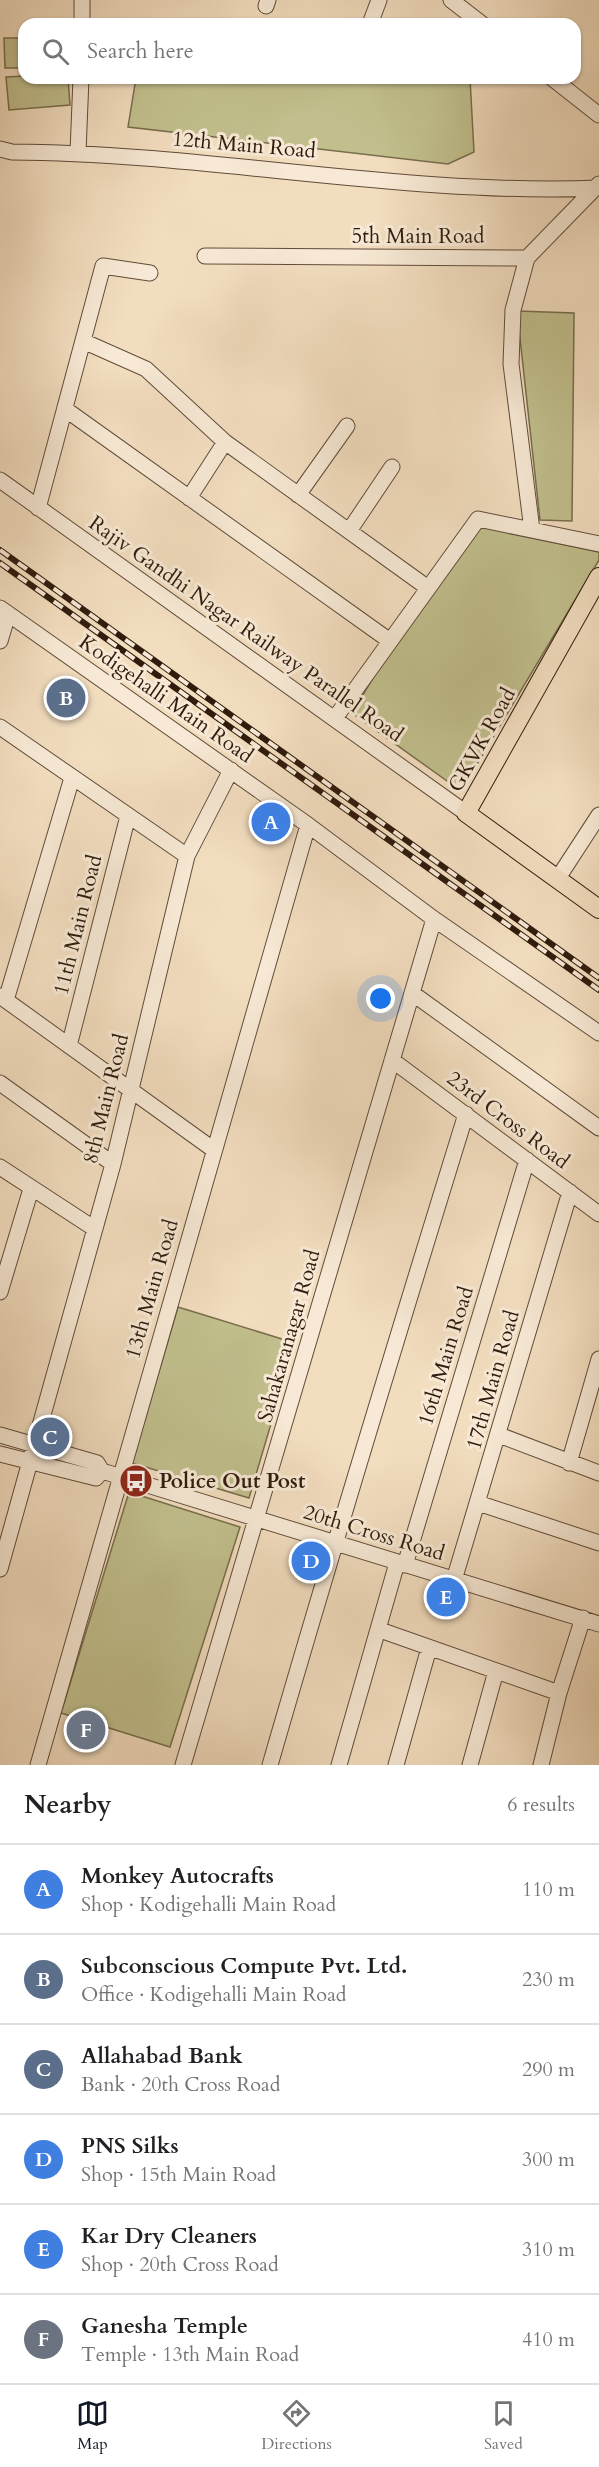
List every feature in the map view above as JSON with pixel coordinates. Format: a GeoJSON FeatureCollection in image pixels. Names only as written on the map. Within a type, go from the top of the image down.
{"type":"FeatureCollection","features":[{"type":"Feature","properties":{"kind":"main road","name":"GKVK Road"},"geometry":{"type":"LineString","coordinates":[[599,577],[466,813],[599,909]]}},
{"type":"Feature","properties":{"kind":"street"},"geometry":{"type":"LineString","coordinates":[[82,0],[82,18]]}},
{"type":"Feature","properties":{"kind":"street"},"geometry":{"type":"LineString","coordinates":[[372,18],[380,0]]}},
{"type":"Feature","properties":{"kind":"street"},"geometry":{"type":"LineString","coordinates":[[451,0],[474,18]]}},
{"type":"Feature","properties":{"kind":"street"},"geometry":{"type":"LineString","coordinates":[[78,152],[81,84]]}},
{"type":"Feature","properties":{"kind":"street"},"geometry":{"type":"LineString","coordinates":[[560,84],[599,115]]}},
{"type":"Feature","properties":{"kind":"street","name":"12th Main Road"},"geometry":{"type":"LineString","coordinates":[[0,150],[78,152],[485,188],[598,187]]}},
{"type":"Feature","properties":{"kind":"street"},"geometry":{"type":"LineString","coordinates":[[532,530],[511,364],[513,310],[527,258],[598,187]]}},
{"type":"Feature","properties":{"kind":"street","name":"5th Main Road"},"geometry":{"type":"LineString","coordinates":[[205,256],[527,258]]}},
{"type":"Feature","properties":{"kind":"street"},"geometry":{"type":"LineString","coordinates":[[39,508],[103,266],[150,273]]}},
{"type":"Feature","properties":{"kind":"street"},"geometry":{"type":"LineString","coordinates":[[83,341],[146,369],[225,442],[428,588]]}},
{"type":"Feature","properties":{"kind":"street"},"geometry":{"type":"LineString","coordinates":[[65,409],[390,641]]}},
{"type":"Feature","properties":{"kind":"street"},"geometry":{"type":"LineString","coordinates":[[298,495],[347,426]]}},
{"type":"Feature","properties":{"kind":"street"},"geometry":{"type":"LineString","coordinates":[[189,498],[225,442]]}},
{"type":"Feature","properties":{"kind":"street"},"geometry":{"type":"LineString","coordinates":[[349,531],[392,467]]}},
{"type":"Feature","properties":{"kind":"street","name":"Rajiv Gandhi Nagar Railway Parallel Road"},"geometry":{"type":"LineString","coordinates":[[0,480],[466,813]]}},
{"type":"Feature","properties":{"kind":"street"},"geometry":{"type":"LineString","coordinates":[[335,718],[477,519],[599,544]]}},
{"type":"Feature","properties":{"kind":"street"},"geometry":{"type":"LineString","coordinates":[[0,640],[4,611]]}},
{"type":"Feature","properties":{"kind":"street","name":"Kodigehalli Main Road"},"geometry":{"type":"LineString","coordinates":[[4,611],[308,825],[434,919],[599,1033]]}},
{"type":"Feature","properties":{"kind":"street"},"geometry":{"type":"LineString","coordinates":[[0,727],[187,856]]}},
{"type":"Feature","properties":{"kind":"street","name":"8th Main Road"},"geometry":{"type":"LineString","coordinates":[[0,1569],[6,1525],[30,1461],[113,1164],[187,856],[231,770]]}},
{"type":"Feature","properties":{"kind":"street"},"geometry":{"type":"LineString","coordinates":[[72,778],[3,998],[214,1150]]}},
{"type":"Feature","properties":{"kind":"street"},"geometry":{"type":"LineString","coordinates":[[558,878],[599,814]]}},
{"type":"Feature","properties":{"kind":"street","name":"11th Main Road"},"geometry":{"type":"LineString","coordinates":[[69,1046],[128,816]]}},
{"type":"Feature","properties":{"kind":"street","name":"13th Main Road"},"geometry":{"type":"LineString","coordinates":[[38,1765],[308,825]]}},
{"type":"Feature","properties":{"kind":"street","name":"Sahakaranagar Road"},"geometry":{"type":"LineString","coordinates":[[183,1765],[434,919]]}},
{"type":"Feature","properties":{"kind":"street"},"geometry":{"type":"LineString","coordinates":[[412,993],[599,1128]]}},
{"type":"Feature","properties":{"kind":"street","name":"23rd Cross Road"},"geometry":{"type":"LineString","coordinates":[[392,1060],[599,1214]]}},
{"type":"Feature","properties":{"kind":"street"},"geometry":{"type":"LineString","coordinates":[[0,1083],[113,1164]]}},
{"type":"Feature","properties":{"kind":"street"},"geometry":{"type":"LineString","coordinates":[[270,1765],[295,1689],[334,1544],[466,1114]]}},
{"type":"Feature","properties":{"kind":"street","name":"16th Main Road"},"geometry":{"type":"LineString","coordinates":[[339,1765],[527,1160]]}},
{"type":"Feature","properties":{"kind":"street"},"geometry":{"type":"LineString","coordinates":[[0,1167],[95,1229]]}},
{"type":"Feature","properties":{"kind":"street"},"geometry":{"type":"LineString","coordinates":[[0,1292],[2,1275],[31,1189]]}},
{"type":"Feature","properties":{"kind":"street","name":"17th Main Road"},"geometry":{"type":"LineString","coordinates":[[454,1580],[570,1192]]}},
{"type":"Feature","properties":{"kind":"street"},"geometry":{"type":"LineString","coordinates":[[569,1463],[599,1359]]}},
{"type":"Feature","properties":{"kind":"street","name":"20th Cross Road"},"geometry":{"type":"LineString","coordinates":[[0,1435],[97,1463],[102,1471],[257,1520],[599,1624]]}},
{"type":"Feature","properties":{"kind":"street"},"geometry":{"type":"LineString","coordinates":[[499,1435],[599,1473]]}},
{"type":"Feature","properties":{"kind":"street","name":"20th Cross Road"},"geometry":{"type":"LineString","coordinates":[[0,1454],[96,1478],[102,1471]]}},
{"type":"Feature","properties":{"kind":"street"},"geometry":{"type":"LineString","coordinates":[[478,1503],[599,1543]]}},
{"type":"Feature","properties":{"kind":"street"},"geometry":{"type":"LineString","coordinates":[[541,1765],[559,1693],[584,1618]]}},
{"type":"Feature","properties":{"kind":"street"},"geometry":{"type":"LineString","coordinates":[[380,1630],[559,1693]]}},
{"type":"Feature","properties":{"kind":"street"},"geometry":{"type":"LineString","coordinates":[[396,1765],[429,1647]]}},
{"type":"Feature","properties":{"kind":"street"},"geometry":{"type":"LineString","coordinates":[[470,1765],[496,1671]]}},
{"type":"Feature","properties":{"kind":"shaded area"},"geometry":{"type":"Polygon","coordinates":[[[4,38],[18,38],[18,68],[5,68],[4,38]]]}},
{"type":"Feature","properties":{"kind":"shaded area"},"geometry":{"type":"Polygon","coordinates":[[[18,76],[18,84],[68,84],[70,105],[9,110],[6,77],[18,76]]]}},
{"type":"Feature","properties":{"kind":"shaded area"},"geometry":{"type":"Polygon","coordinates":[[[135,84],[470,84],[474,152],[448,164],[128,127],[135,84]]]}},
{"type":"Feature","properties":{"kind":"shaded area"},"geometry":{"type":"Polygon","coordinates":[[[517,311],[574,313],[572,521],[540,520],[517,311]]]}},
{"type":"Feature","properties":{"kind":"shaded area"},"geometry":{"type":"Polygon","coordinates":[[[478,526],[599,552],[599,560],[461,791],[352,713],[379,668],[478,526]]]}},
{"type":"Feature","properties":{"kind":"shaded area"},"geometry":{"type":"Polygon","coordinates":[[[178,1307],[295,1343],[249,1498],[132,1463],[178,1307]]]}},
{"type":"Feature","properties":{"kind":"shaded area"},"geometry":{"type":"Polygon","coordinates":[[[129,1492],[240,1527],[170,1747],[61,1713],[129,1492]]]}},
{"type":"Feature","properties":{"kind":"railway"},"geometry":{"type":"LineString","coordinates":[[0,550],[599,978]]}},
{"type":"Feature","properties":{"kind":"railway"},"geometry":{"type":"LineString","coordinates":[[0,563],[599,990]]}},
{"type":"Feature","properties":{"kind":"place","name":"Subconscious Compute Pvt. Ltd."},"geometry":{"type":"Point","coordinates":[66,698]}},
{"type":"Feature","properties":{"kind":"place","name":"Monkey Autocrafts"},"geometry":{"type":"Point","coordinates":[271,822]}},
{"type":"Feature","properties":{"kind":"place","name":"Allahabad Bank"},"geometry":{"type":"Point","coordinates":[50,1437]}},
{"type":"Feature","properties":{"kind":"place","name":"Police Out Post"},"geometry":{"type":"Point","coordinates":[136,1481]}},
{"type":"Feature","properties":{"kind":"place","name":"PNS Silks"},"geometry":{"type":"Point","coordinates":[311,1561]}},
{"type":"Feature","properties":{"kind":"place","name":"Kar Dry Cleaners"},"geometry":{"type":"Point","coordinates":[446,1597]}},
{"type":"Feature","properties":{"kind":"place","name":"Ganesha Temple"},"geometry":{"type":"Point","coordinates":[86,1730]}}]}
